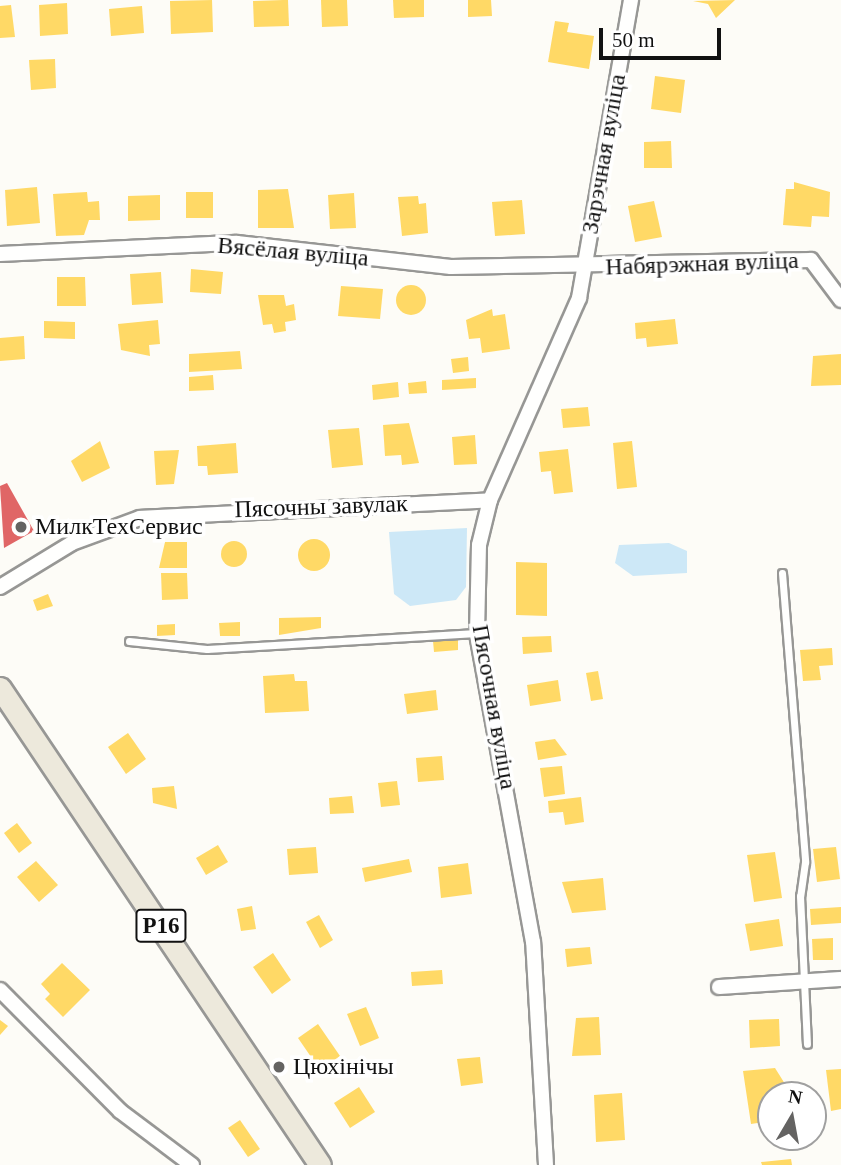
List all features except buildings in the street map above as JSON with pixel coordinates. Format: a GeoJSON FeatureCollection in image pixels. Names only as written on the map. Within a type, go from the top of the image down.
{"type":"FeatureCollection","features":[{"type":"Feature","properties":{"kind":"main road","name":"Р16"},"geometry":{"type":"LineString","coordinates":[[0,688],[320,1165]]}},
{"type":"Feature","properties":{"kind":"street","name":"Зарэчная вуліца"},"geometry":{"type":"LineString","coordinates":[[584,267],[631,0]]}},
{"type":"Feature","properties":{"kind":"street","name":"Вясёлая вуліца"},"geometry":{"type":"LineString","coordinates":[[0,254],[237,243],[451,267],[584,267]]}},
{"type":"Feature","properties":{"kind":"street","name":"Набярэжная вуліца"},"geometry":{"type":"LineString","coordinates":[[584,267],[811,260],[841,300]]}},
{"type":"Feature","properties":{"kind":"street","name":"Пясочная вуліца"},"geometry":{"type":"LineString","coordinates":[[545,1165],[533,942],[477,633],[481,527],[490,499],[579,298],[584,267]]}},
{"type":"Feature","properties":{"kind":"street","name":"Пясочны завулак"},"geometry":{"type":"LineString","coordinates":[[0,587],[72,543],[140,518],[490,499]]}},
{"type":"Feature","properties":{"kind":"street"},"geometry":{"type":"LineString","coordinates":[[719,987],[841,979]]}},
{"type":"Feature","properties":{"kind":"street"},"geometry":{"type":"LineString","coordinates":[[0,990],[120,1111],[192,1165]]}},
{"type":"Feature","properties":{"kind":"lane"},"geometry":{"type":"LineString","coordinates":[[782,573],[806,862],[800,896],[807,981],[807,1044]]}},
{"type":"Feature","properties":{"kind":"lane"},"geometry":{"type":"LineString","coordinates":[[129,641],[207,649],[477,633]]}},
{"type":"Feature","properties":{"kind":"water"},"geometry":{"type":"Polygon","coordinates":[[[467,528],[466,587],[456,600],[410,606],[394,594],[389,532],[467,528]]]}},
{"type":"Feature","properties":{"kind":"water"},"geometry":{"type":"Polygon","coordinates":[[[669,543],[687,551],[687,573],[633,576],[615,563],[619,545],[669,543]]]}},
{"type":"Feature","properties":{"kind":"place","name":"МилкТехСервис"},"geometry":{"type":"Point","coordinates":[21,527]}},
{"type":"Feature","properties":{"kind":"place","name":"Цюхінічы"},"geometry":{"type":"Point","coordinates":[279,1067]}}]}
